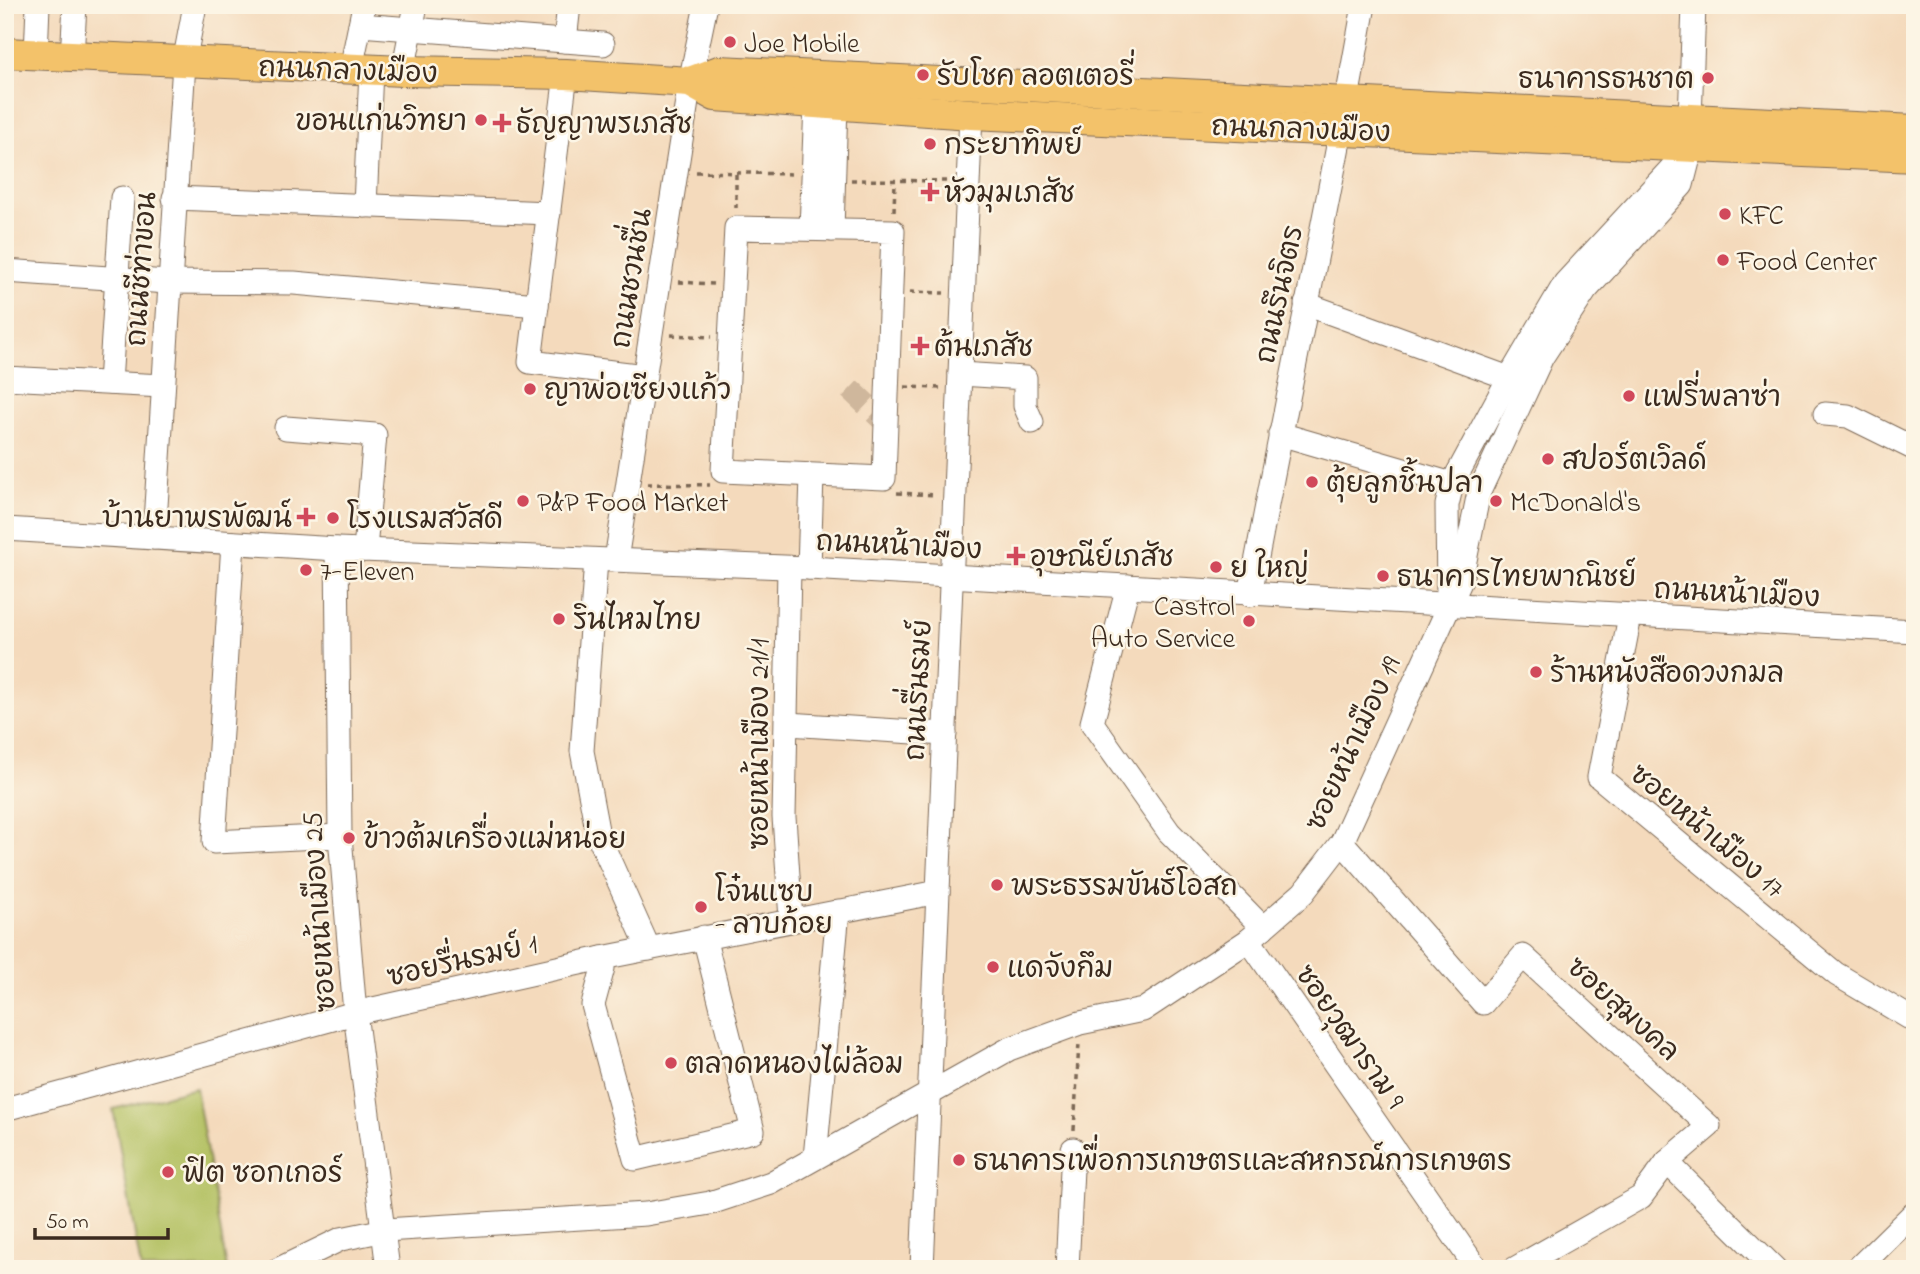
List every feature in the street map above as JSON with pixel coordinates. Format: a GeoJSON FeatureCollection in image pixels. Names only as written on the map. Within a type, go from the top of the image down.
{"type":"FeatureCollection","features":[{"type":"Feature","properties":{"kind":"main road","name":"ถนนกลางเมือง"},"geometry":{"type":"LineString","coordinates":[[5,53],[403,72],[566,74],[691,82],[719,71],[973,84],[1346,116],[1691,133],[1915,157]]}},
{"type":"Feature","properties":{"kind":"main road","name":"ถนนกลางเมือง"},"geometry":{"type":"LineString","coordinates":[[691,82],[715,96],[971,114],[1346,116]]}},
{"type":"Feature","properties":{"kind":"main road"},"geometry":{"type":"LineString","coordinates":[[971,114],[973,84]]}},
{"type":"Feature","properties":{"kind":"main road","name":"ถนนกลางเมือง"},"geometry":{"type":"LineString","coordinates":[[1691,133],[1915,130]]}},
{"type":"Feature","properties":{"kind":"street"},"geometry":{"type":"LineString","coordinates":[[36,55],[38,5]]}},
{"type":"Feature","properties":{"kind":"street"},"geometry":{"type":"LineString","coordinates":[[72,57],[75,5]]}},
{"type":"Feature","properties":{"kind":"street","name":"ถนนชีท่าขอน"},"geometry":{"type":"LineString","coordinates":[[154,538],[168,282],[184,63],[195,5]]}},
{"type":"Feature","properties":{"kind":"street"},"geometry":{"type":"LineString","coordinates":[[403,72],[416,5]]}},
{"type":"Feature","properties":{"kind":"street"},"geometry":{"type":"LineString","coordinates":[[565,41],[569,5]]}},
{"type":"Feature","properties":{"kind":"street","name":"ถนนชวนชื่น"},"geometry":{"type":"LineString","coordinates":[[649,949],[598,835],[582,751],[606,560],[628,484],[691,82],[706,5]]}},
{"type":"Feature","properties":{"kind":"street","name":"ถนนรึนจิตร"},"geometry":{"type":"LineString","coordinates":[[1250,595],[1306,304],[1346,116],[1364,5]]}},
{"type":"Feature","properties":{"kind":"street","name":"ซอยหน้าเมือง 19"},"geometry":{"type":"LineString","coordinates":[[279,1269],[341,1239],[386,1230],[646,1214],[710,1203],[771,1183],[1009,1049],[1080,1023],[1143,1010],[1256,934],[1303,893],[1342,842],[1461,580],[1479,492],[1542,357],[1586,290],[1682,185],[1691,133],[1694,5]]}},
{"type":"Feature","properties":{"kind":"street"},"geometry":{"type":"LineString","coordinates":[[366,206],[361,70],[362,15],[412,29],[603,44]]}},
{"type":"Feature","properties":{"kind":"street"},"geometry":{"type":"LineString","coordinates":[[566,74],[530,362],[645,376]]}},
{"type":"Feature","properties":{"kind":"street"},"geometry":{"type":"LineString","coordinates":[[821,229],[826,104]]}},
{"type":"Feature","properties":{"kind":"street","name":"ถนนรื่นรมย์"},"geometry":{"type":"LineString","coordinates":[[922,1269],[971,114]]}},
{"type":"Feature","properties":{"kind":"street"},"geometry":{"type":"LineString","coordinates":[[1448,606],[1447,505],[1452,484],[1509,378],[1565,283],[1691,133]]}},
{"type":"Feature","properties":{"kind":"street"},"geometry":{"type":"LineString","coordinates":[[110,383],[122,198]]}},
{"type":"Feature","properties":{"kind":"street"},"geometry":{"type":"LineString","coordinates":[[174,198],[549,214]]}},
{"type":"Feature","properties":{"kind":"street"},"geometry":{"type":"LineString","coordinates":[[736,228],[893,231],[884,478],[723,471],[736,228]]}},
{"type":"Feature","properties":{"kind":"street"},"geometry":{"type":"LineString","coordinates":[[5,271],[117,276],[168,282],[294,283],[537,306]]}},
{"type":"Feature","properties":{"kind":"street"},"geometry":{"type":"LineString","coordinates":[[1306,304],[1509,378]]}},
{"type":"Feature","properties":{"kind":"street"},"geometry":{"type":"LineString","coordinates":[[5,378],[163,386]]}},
{"type":"Feature","properties":{"kind":"street"},"geometry":{"type":"LineString","coordinates":[[960,381],[1025,378],[1026,406],[1032,422]]}},
{"type":"Feature","properties":{"kind":"street"},"geometry":{"type":"LineString","coordinates":[[1825,414],[1848,416],[1915,449]]}},
{"type":"Feature","properties":{"kind":"street"},"geometry":{"type":"LineString","coordinates":[[286,428],[375,435],[365,550]]}},
{"type":"Feature","properties":{"kind":"street"},"geometry":{"type":"LineString","coordinates":[[1280,434],[1452,484]]}},
{"type":"Feature","properties":{"kind":"street","name":"ซอยหน้าเมือง 21/1"},"geometry":{"type":"LineString","coordinates":[[791,919],[784,817],[788,724],[799,568],[812,476]]}},
{"type":"Feature","properties":{"kind":"street","name":"ถนนหน้าเมือง"},"geometry":{"type":"LineString","coordinates":[[5,529],[337,549],[952,576],[1915,631]]}},
{"type":"Feature","properties":{"kind":"street"},"geometry":{"type":"LineString","coordinates":[[233,543],[215,842],[341,836]]}},
{"type":"Feature","properties":{"kind":"street","name":"ซอยหน้าเมือง 25"},"geometry":{"type":"LineString","coordinates":[[337,549],[341,836],[355,1013],[386,1230],[388,1269]]}},
{"type":"Feature","properties":{"kind":"street","name":"ซอยวุฒาราม 9"},"geometry":{"type":"LineString","coordinates":[[1128,586],[1092,723],[1169,832],[1256,934],[1477,1269]]}},
{"type":"Feature","properties":{"kind":"street","name":"ซอยหน้าเมือง 17"},"geometry":{"type":"LineString","coordinates":[[1630,616],[1599,777],[1836,974],[1915,1021]]}},
{"type":"Feature","properties":{"kind":"street"},"geometry":{"type":"LineString","coordinates":[[788,724],[945,734]]}},
{"type":"Feature","properties":{"kind":"street","name":"ซอยสุมงคล"},"geometry":{"type":"LineString","coordinates":[[1342,842],[1483,1003],[1523,956],[1709,1126],[1667,1162],[1641,1197],[1514,1269]]}},
{"type":"Feature","properties":{"kind":"street","name":"ซอยรื่นรมย์ 1"},"geometry":{"type":"LineString","coordinates":[[5,1109],[355,1013],[602,958],[938,892]]}},
{"type":"Feature","properties":{"kind":"street"},"geometry":{"type":"LineString","coordinates":[[815,1158],[838,911]]}},
{"type":"Feature","properties":{"kind":"street"},"geometry":{"type":"LineString","coordinates":[[602,958],[603,968],[593,1005],[635,1159],[753,1130],[704,937]]}},
{"type":"Feature","properties":{"kind":"street"},"geometry":{"type":"LineString","coordinates":[[1067,1269],[1073,1149]]}},
{"type":"Feature","properties":{"kind":"street"},"geometry":{"type":"LineString","coordinates":[[1667,1162],[1764,1266]]}},
{"type":"Feature","properties":{"kind":"street"},"geometry":{"type":"LineString","coordinates":[[1857,1269],[1912,1216],[1915,1218]]}},
{"type":"Feature","properties":{"kind":"path"},"geometry":{"type":"LineString","coordinates":[[677,171],[895,181],[968,181]]}},
{"type":"Feature","properties":{"kind":"path"},"geometry":{"type":"LineString","coordinates":[[736,173],[736,228]]}},
{"type":"Feature","properties":{"kind":"path"},"geometry":{"type":"LineString","coordinates":[[893,231],[895,181]]}},
{"type":"Feature","properties":{"kind":"path"},"geometry":{"type":"LineString","coordinates":[[659,282],[734,285]]}},
{"type":"Feature","properties":{"kind":"path"},"geometry":{"type":"LineString","coordinates":[[891,292],[964,293]]}},
{"type":"Feature","properties":{"kind":"path"},"geometry":{"type":"LineString","coordinates":[[651,334],[732,338]]}},
{"type":"Feature","properties":{"kind":"path"},"geometry":{"type":"LineString","coordinates":[[887,387],[960,381]]}},
{"type":"Feature","properties":{"kind":"path"},"geometry":{"type":"LineString","coordinates":[[628,484],[722,485],[723,471]]}},
{"type":"Feature","properties":{"kind":"path"},"geometry":{"type":"LineString","coordinates":[[884,478],[883,492],[954,496]]}},
{"type":"Feature","properties":{"kind":"path"},"geometry":{"type":"LineString","coordinates":[[1073,1149],[1080,1023]]}},
{"type":"Feature","properties":{"kind":"green space","name":"ฟิต ซอกเกอร์"},"geometry":{"type":"Polygon","coordinates":[[[196,1088],[227,1269],[141,1269],[113,1109],[196,1088]]]}},
{"type":"Feature","properties":{"kind":"tunnel"},"geometry":{"type":"LineString","coordinates":[[850,389],[886,423]]}},
{"type":"Feature","properties":{"kind":"place","name":"Joe Mobile"},"geometry":{"type":"Point","coordinates":[730,42]}},
{"type":"Feature","properties":{"kind":"place","name":"รับโชค ลอตเตอรี่"},"geometry":{"type":"Point","coordinates":[923,75]}},
{"type":"Feature","properties":{"kind":"place","name":"ธนาคารธนชาต"},"geometry":{"type":"Point","coordinates":[1708,78]}},
{"type":"Feature","properties":{"kind":"place","name":"ขอนแก่นวิทยา"},"geometry":{"type":"Point","coordinates":[481,120]}},
{"type":"Feature","properties":{"kind":"place","name":"ธัญญาพรเภสัช"},"geometry":{"type":"Point","coordinates":[502,123]}},
{"type":"Feature","properties":{"kind":"place","name":"กระยาทิพย์"},"geometry":{"type":"Point","coordinates":[930,144]}},
{"type":"Feature","properties":{"kind":"place","name":"หัวมุมเภสัช"},"geometry":{"type":"Point","coordinates":[930,192]}},
{"type":"Feature","properties":{"kind":"place","name":"KFC"},"geometry":{"type":"Point","coordinates":[1725,214]}},
{"type":"Feature","properties":{"kind":"place","name":"Food Center"},"geometry":{"type":"Point","coordinates":[1723,260]}},
{"type":"Feature","properties":{"kind":"place","name":"ต้นเภสัช"},"geometry":{"type":"Point","coordinates":[920,346]}},
{"type":"Feature","properties":{"kind":"place","name":"ญาพ่อเซียงแก้ว"},"geometry":{"type":"Point","coordinates":[530,389]}},
{"type":"Feature","properties":{"kind":"place","name":"แฟรี่พลาซ่า"},"geometry":{"type":"Point","coordinates":[1629,396]}},
{"type":"Feature","properties":{"kind":"place","name":"สปอร์ตเวิลด์"},"geometry":{"type":"Point","coordinates":[1548,459]}},
{"type":"Feature","properties":{"kind":"place","name":"ตุ้ยลูกชิ้นปลา"},"geometry":{"type":"Point","coordinates":[1312,482]}},
{"type":"Feature","properties":{"kind":"place","name":"P&P Food Market"},"geometry":{"type":"Point","coordinates":[523,501]}},
{"type":"Feature","properties":{"kind":"place","name":"McDonald's"},"geometry":{"type":"Point","coordinates":[1496,501]}},
{"type":"Feature","properties":{"kind":"place","name":"บ้านยาพรพัฒน์"},"geometry":{"type":"Point","coordinates":[306,517]}},
{"type":"Feature","properties":{"kind":"place","name":"โรงแรมสวัสดี"},"geometry":{"type":"Point","coordinates":[333,518]}},
{"type":"Feature","properties":{"kind":"place","name":"อุษณีย์เภสัช"},"geometry":{"type":"Point","coordinates":[1016,556]}},
{"type":"Feature","properties":{"kind":"place","name":"ย ใหญ่"},"geometry":{"type":"Point","coordinates":[1216,567]}},
{"type":"Feature","properties":{"kind":"place","name":"7-Eleven"},"geometry":{"type":"Point","coordinates":[306,570]}},
{"type":"Feature","properties":{"kind":"place","name":"ธนาคารไทยพาณิชย์"},"geometry":{"type":"Point","coordinates":[1383,576]}},
{"type":"Feature","properties":{"kind":"place","name":"รินไหมไทย"},"geometry":{"type":"Point","coordinates":[559,619]}},
{"type":"Feature","properties":{"kind":"place","name":"Castrol Auto Service"},"geometry":{"type":"Point","coordinates":[1249,621]}},
{"type":"Feature","properties":{"kind":"place","name":"ร้านหนังสือดวงกมล"},"geometry":{"type":"Point","coordinates":[1536,672]}},
{"type":"Feature","properties":{"kind":"place","name":"ข้าวต้มเครื่องแม่หน่อย"},"geometry":{"type":"Point","coordinates":[349,838]}},
{"type":"Feature","properties":{"kind":"place","name":"พระธรรมขันธ์โอสถ"},"geometry":{"type":"Point","coordinates":[997,885]}},
{"type":"Feature","properties":{"kind":"place","name":"โจ๋นแซบ - ลาบก้อย"},"geometry":{"type":"Point","coordinates":[701,907]}},
{"type":"Feature","properties":{"kind":"place","name":"แดจังกึม"},"geometry":{"type":"Point","coordinates":[993,967]}},
{"type":"Feature","properties":{"kind":"place","name":"ตลาดหนองไผ่ล้อม"},"geometry":{"type":"Point","coordinates":[671,1063]}},
{"type":"Feature","properties":{"kind":"place","name":"ธนาคารเพื่อการเกษตรและสหกรณ์การเกษตร"},"geometry":{"type":"Point","coordinates":[959,1160]}},
{"type":"Feature","properties":{"kind":"place","name":"ฟิต ซอกเกอร์"},"geometry":{"type":"Point","coordinates":[168,1172]}}]}
